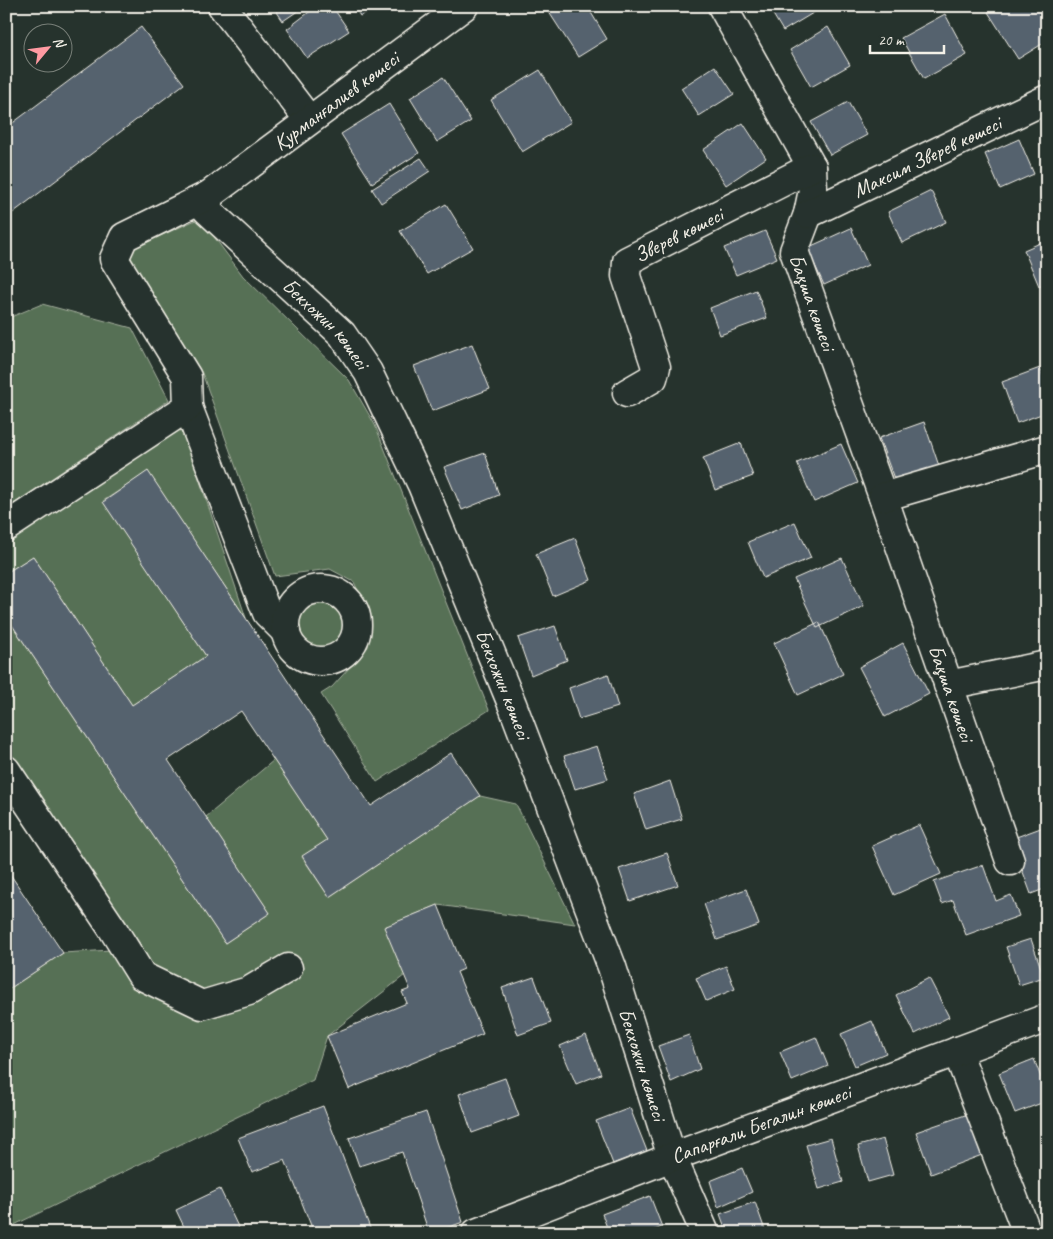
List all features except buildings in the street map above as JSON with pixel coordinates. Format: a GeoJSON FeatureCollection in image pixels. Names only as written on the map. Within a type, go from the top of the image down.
{"type":"FeatureCollection","features":[{"type":"Feature","properties":{"kind":"street"},"geometry":{"type":"LineString","coordinates":[[222,6],[309,120]]}},
{"type":"Feature","properties":{"kind":"street","name":"Қурманғалиев көшесі"},"geometry":{"type":"LineString","coordinates":[[188,407],[187,377],[114,260],[124,237],[209,195],[464,6]]}},
{"type":"Feature","properties":{"kind":"street","name":"Бақша көшесі"},"geometry":{"type":"LineString","coordinates":[[722,6],[812,167],[813,190],[808,214],[794,252],[883,497],[1010,861]]}},
{"type":"Feature","properties":{"kind":"street","name":"Максим Зверев көшесі"},"geometry":{"type":"LineString","coordinates":[[808,214],[1047,99]]}},
{"type":"Feature","properties":{"kind":"street","name":"Зверев көшесі"},"geometry":{"type":"LineString","coordinates":[[627,393],[653,378],[656,367],[626,276],[627,261],[812,167]]}},
{"type":"Feature","properties":{"kind":"street","name":"Бекхожин көшесі"},"geometry":{"type":"LineString","coordinates":[[209,195],[207,210],[342,334],[368,372],[422,485],[512,704],[612,967],[672,1157],[706,1233]]}},
{"type":"Feature","properties":{"kind":"street"},"geometry":{"type":"LineString","coordinates":[[6,527],[188,407],[268,613],[286,632]]}},
{"type":"Feature","properties":{"kind":"street"},"geometry":{"type":"LineString","coordinates":[[883,497],[1047,449]]}},
{"type":"Feature","properties":{"kind":"street"},"geometry":{"type":"LineString","coordinates":[[948,685],[1047,665]]}},
{"type":"Feature","properties":{"kind":"street"},"geometry":{"type":"LineString","coordinates":[[6,770],[142,976],[202,1005],[249,991],[288,968]]}},
{"type":"Feature","properties":{"kind":"street","name":"Сапарғали Бегалин көшесі"},"geometry":{"type":"LineString","coordinates":[[476,1233],[672,1157],[1047,1018]]}},
{"type":"Feature","properties":{"kind":"street"},"geometry":{"type":"LineString","coordinates":[[957,1051],[1027,1233]]}},
{"type":"Feature","properties":{"kind":"green space"},"geometry":{"type":"Polygon","coordinates":[[[200,218],[243,276],[349,380],[375,425],[489,710],[377,782],[321,694],[332,687],[368,647],[368,612],[354,582],[330,569],[275,576],[202,373],[128,259],[136,247],[200,218]]]}},
{"type":"Feature","properties":{"kind":"green space"},"geometry":{"type":"Polygon","coordinates":[[[42,304],[132,328],[169,400],[6,509],[6,319],[42,304]]]}},
{"type":"Feature","properties":{"kind":"green space"},"geometry":{"type":"Polygon","coordinates":[[[180,422],[246,618],[148,472],[103,501],[206,656],[132,705],[33,556],[6,573],[6,537],[180,422]]]}},
{"type":"Feature","properties":{"kind":"green space"},"geometry":{"type":"Polygon","coordinates":[[[315,601],[325,601],[338,608],[345,621],[345,631],[338,644],[325,651],[315,651],[306,647],[299,640],[295,631],[295,621],[299,612],[306,605],[315,601]]]}},
{"type":"Feature","properties":{"kind":"green space"},"geometry":{"type":"Polygon","coordinates":[[[6,616],[225,943],[270,913],[206,817],[274,760],[327,840],[302,857],[329,897],[480,796],[516,804],[575,924],[438,905],[385,927],[405,975],[327,1036],[313,1080],[6,1229],[6,991],[63,953],[143,948],[6,746],[6,616]]]}}]}
